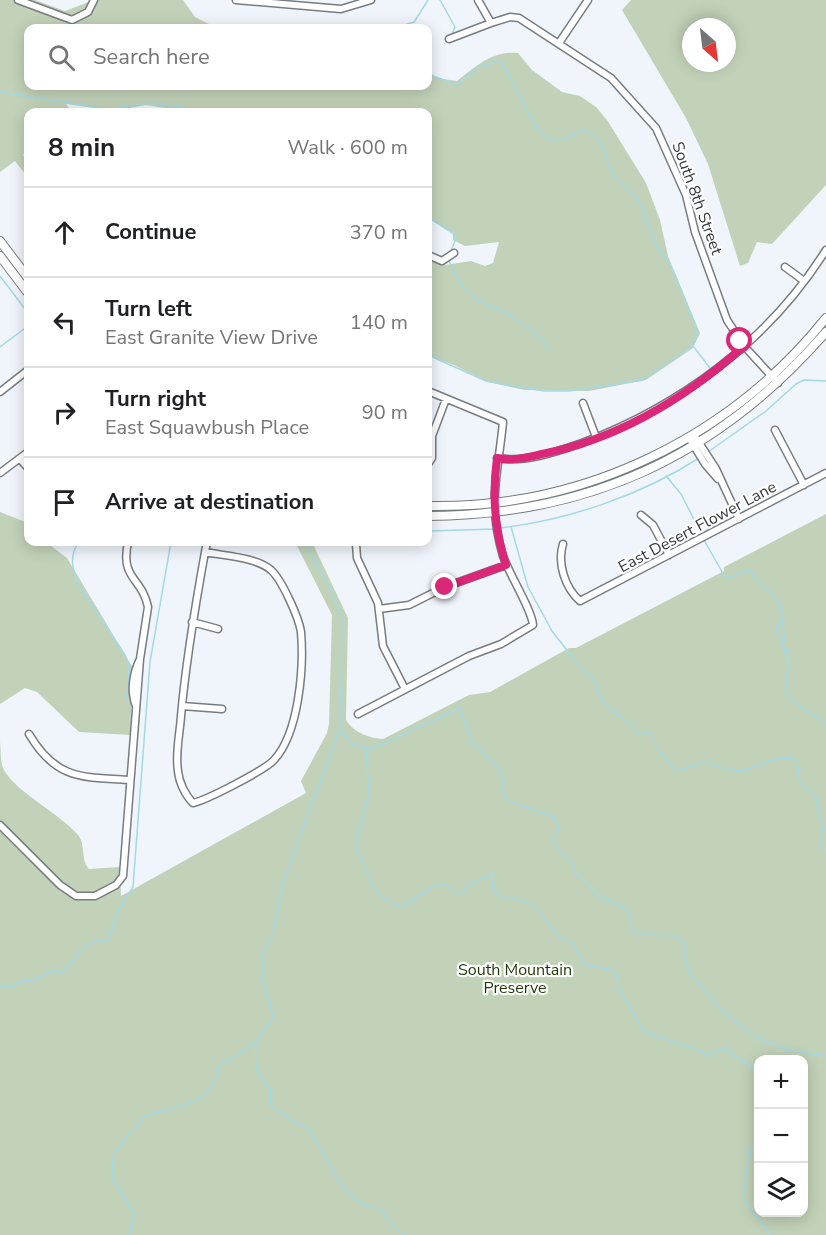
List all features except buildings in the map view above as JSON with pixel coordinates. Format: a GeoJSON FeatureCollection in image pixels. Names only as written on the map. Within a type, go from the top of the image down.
{"type":"FeatureCollection","features":[{"type":"Feature","properties":{"kind":"street"},"geometry":{"type":"LineString","coordinates":[[18,0],[72,20],[88,12],[94,0]]}},
{"type":"Feature","properties":{"kind":"street"},"geometry":{"type":"LineString","coordinates":[[236,0],[341,9],[371,0]]}},
{"type":"Feature","properties":{"kind":"street"},"geometry":{"type":"LineString","coordinates":[[478,0],[490,23]]}},
{"type":"Feature","properties":{"kind":"street"},"geometry":{"type":"LineString","coordinates":[[559,43],[588,0]]}},
{"type":"Feature","properties":{"kind":"street","name":"South 8th Street"},"geometry":{"type":"LineString","coordinates":[[449,39],[490,23],[510,17],[519,18],[619,84],[656,128],[686,195],[695,232],[727,320],[744,346],[778,383]]}},
{"type":"Feature","properties":{"kind":"street"},"geometry":{"type":"LineString","coordinates":[[1,244],[24,273]]}},
{"type":"Feature","properties":{"kind":"street"},"geometry":{"type":"LineString","coordinates":[[497,458],[512,460],[553,452],[632,423],[680,396],[744,346],[804,281],[826,250]]}},
{"type":"Feature","properties":{"kind":"street"},"geometry":{"type":"LineString","coordinates":[[432,257],[442,261],[454,253]]}},
{"type":"Feature","properties":{"kind":"street"},"geometry":{"type":"LineString","coordinates":[[0,256],[24,288]]}},
{"type":"Feature","properties":{"kind":"street"},"geometry":{"type":"LineString","coordinates":[[784,267],[804,281]]}},
{"type":"Feature","properties":{"kind":"street"},"geometry":{"type":"LineString","coordinates":[[432,506],[494,503],[550,494],[586,484],[696,444],[771,375],[826,318]]}},
{"type":"Feature","properties":{"kind":"street"},"geometry":{"type":"LineString","coordinates":[[432,516],[525,509],[588,493],[653,468],[696,444],[739,415],[778,383],[826,332]]}},
{"type":"Feature","properties":{"kind":"street"},"geometry":{"type":"LineString","coordinates":[[0,392],[24,373]]}},
{"type":"Feature","properties":{"kind":"street"},"geometry":{"type":"LineString","coordinates":[[358,714],[469,656],[501,644],[532,625],[506,565],[494,513],[497,458],[503,422],[432,394]]}},
{"type":"Feature","properties":{"kind":"street"},"geometry":{"type":"LineString","coordinates":[[432,436],[446,399]]}},
{"type":"Feature","properties":{"kind":"street"},"geometry":{"type":"LineString","coordinates":[[583,403],[596,437]]}},
{"type":"Feature","properties":{"kind":"street"},"geometry":{"type":"LineString","coordinates":[[775,430],[804,485]]}},
{"type":"Feature","properties":{"kind":"street"},"geometry":{"type":"LineString","coordinates":[[696,444],[739,519]]}},
{"type":"Feature","properties":{"kind":"street"},"geometry":{"type":"LineString","coordinates":[[0,473],[24,456]]}},
{"type":"Feature","properties":{"kind":"street"},"geometry":{"type":"LineString","coordinates":[[20,459],[24,464]]}},
{"type":"Feature","properties":{"kind":"street","name":"East Desert Flower Lane"},"geometry":{"type":"LineString","coordinates":[[563,544],[560,556],[562,569],[580,601],[826,473]]}},
{"type":"Feature","properties":{"kind":"street"},"geometry":{"type":"LineString","coordinates":[[586,484],[588,493]]}},
{"type":"Feature","properties":{"kind":"street"},"geometry":{"type":"LineString","coordinates":[[641,515],[652,525],[669,555]]}},
{"type":"Feature","properties":{"kind":"street"},"geometry":{"type":"LineString","coordinates":[[0,825],[69,892],[84,897],[95,896],[116,885],[124,872],[136,706],[139,699],[140,658],[148,607],[147,599],[123,566],[127,546]]}},
{"type":"Feature","properties":{"kind":"street"},"geometry":{"type":"LineString","coordinates":[[205,552],[254,562],[273,572],[294,610],[301,633],[295,721],[276,758],[270,764],[193,803],[182,787],[177,771],[192,622],[205,552],[206,546]]}},
{"type":"Feature","properties":{"kind":"street"},"geometry":{"type":"LineString","coordinates":[[356,546],[357,558],[380,609],[383,646],[405,688]]}},
{"type":"Feature","properties":{"kind":"street"},"geometry":{"type":"LineString","coordinates":[[380,609],[409,605],[445,587],[506,565]]}},
{"type":"Feature","properties":{"kind":"street"},"geometry":{"type":"LineString","coordinates":[[192,622],[218,629]]}},
{"type":"Feature","properties":{"kind":"street"},"geometry":{"type":"LineString","coordinates":[[182,706],[222,709]]}},
{"type":"Feature","properties":{"kind":"street"},"geometry":{"type":"LineString","coordinates":[[29,734],[46,759],[70,774],[130,780]]}},
{"type":"Feature","properties":{"kind":"green space"},"geometry":{"type":"Polygon","coordinates":[[[0,0],[35,0],[65,11],[94,0],[183,0],[195,17],[209,24],[24,24],[24,90],[432,90],[432,74],[436,78],[457,81],[493,57],[518,53],[532,70],[562,92],[580,96],[596,107],[607,120],[646,183],[660,220],[668,256],[700,333],[693,348],[646,380],[589,391],[525,390],[487,382],[454,365],[432,357],[432,257],[445,265],[471,261],[485,266],[493,263],[499,242],[465,246],[453,240],[453,234],[432,221],[432,108],[164,108],[146,105],[130,108],[94,108],[66,104],[69,108],[24,108],[24,172],[15,161],[0,172],[0,0]]]}},
{"type":"Feature","properties":{"kind":"green space"},"geometry":{"type":"Polygon","coordinates":[[[631,0],[826,0],[826,185],[772,244],[757,242],[748,263],[740,266],[708,164],[686,118],[622,10],[631,0]]]}},
{"type":"Feature","properties":{"kind":"green space"},"geometry":{"type":"Polygon","coordinates":[[[0,512],[24,521],[24,546],[51,546],[67,558],[133,668],[130,735],[79,732],[37,692],[25,688],[0,704],[0,512]]]}},
{"type":"Feature","properties":{"kind":"green space","name":"South Mountain Preserve"},"geometry":{"type":"Polygon","coordinates":[[[826,514],[826,1235],[0,1235],[0,742],[4,770],[18,787],[60,818],[78,835],[89,869],[120,867],[121,896],[306,793],[301,781],[327,733],[329,724],[332,615],[297,546],[314,546],[348,618],[346,720],[362,734],[383,739],[469,695],[490,692],[569,648],[576,648],[724,571],[724,567],[826,514]]]}},
{"type":"Feature","properties":{"kind":"waterway"},"geometry":{"type":"LineString","coordinates":[[408,24],[414,22],[428,0]]}},
{"type":"Feature","properties":{"kind":"waterway"},"geometry":{"type":"LineString","coordinates":[[440,0],[455,27],[451,36]]}},
{"type":"Feature","properties":{"kind":"waterway"},"geometry":{"type":"LineString","coordinates":[[432,76],[457,85],[480,66],[501,61],[539,132],[550,140],[564,139],[584,129],[600,140],[612,174],[637,198],[657,247],[671,266],[697,330],[693,346]]}},
{"type":"Feature","properties":{"kind":"waterway"},"geometry":{"type":"LineString","coordinates":[[0,92],[103,108]]}},
{"type":"Feature","properties":{"kind":"waterway"},"geometry":{"type":"LineString","coordinates":[[116,108],[148,103],[184,108]]}},
{"type":"Feature","properties":{"kind":"waterway"},"geometry":{"type":"LineString","coordinates":[[432,220],[454,234],[455,241],[451,251]]}},
{"type":"Feature","properties":{"kind":"waterway"},"geometry":{"type":"LineString","coordinates":[[449,261],[461,285],[475,299],[509,314],[545,342],[548,352]]}},
{"type":"Feature","properties":{"kind":"waterway"},"geometry":{"type":"LineString","coordinates":[[0,276],[24,308]]}},
{"type":"Feature","properties":{"kind":"waterway"},"geometry":{"type":"LineString","coordinates":[[0,347],[24,329]]}},
{"type":"Feature","properties":{"kind":"waterway"},"geometry":{"type":"LineString","coordinates":[[432,357],[486,381],[544,391],[569,391],[643,380],[693,346],[710,368]]}},
{"type":"Feature","properties":{"kind":"waterway"},"geometry":{"type":"LineString","coordinates":[[708,452],[766,411],[796,384],[804,380],[826,381]]}},
{"type":"Feature","properties":{"kind":"waterway"},"geometry":{"type":"LineString","coordinates":[[501,528],[552,519],[604,504],[653,483],[699,458]]}},
{"type":"Feature","properties":{"kind":"waterway"},"geometry":{"type":"LineString","coordinates":[[666,476],[681,494],[702,535]]}},
{"type":"Feature","properties":{"kind":"waterway"},"geometry":{"type":"LineString","coordinates":[[511,527],[528,587],[552,631],[580,667],[594,680],[602,701],[628,723],[635,724],[636,734],[649,732],[660,752],[676,770],[707,763],[732,770],[743,770],[778,759],[797,760],[800,783],[816,797],[822,827],[821,845],[826,851]]}},
{"type":"Feature","properties":{"kind":"waterway"},"geometry":{"type":"LineString","coordinates":[[432,531],[496,529]]}},
{"type":"Feature","properties":{"kind":"waterway"},"geometry":{"type":"LineString","coordinates":[[704,540],[725,577],[735,577],[739,573],[750,570],[758,583],[775,596],[780,605],[789,669],[786,676],[786,695],[804,710],[826,722]]}},
{"type":"Feature","properties":{"kind":"waterway"},"geometry":{"type":"LineString","coordinates":[[77,546],[72,562],[78,584],[125,655],[129,665],[127,699]]}},
{"type":"Feature","properties":{"kind":"waterway"},"geometry":{"type":"LineString","coordinates":[[0,986],[10,987],[24,980],[31,981],[55,970],[61,973],[86,946],[108,940],[118,911],[133,887],[150,662],[170,546]]}},
{"type":"Feature","properties":{"kind":"waterway"},"geometry":{"type":"LineString","coordinates":[[129,1235],[134,1214],[112,1178],[113,1157],[119,1146],[145,1116],[194,1102],[208,1091],[217,1079],[220,1064],[252,1045],[273,1016],[262,976],[262,957],[273,933],[283,882],[340,728],[342,621],[337,603],[307,546]]}},
{"type":"Feature","properties":{"kind":"waterway"},"geometry":{"type":"LineString","coordinates":[[780,621],[776,628],[785,652]]}},
{"type":"Feature","properties":{"kind":"waterway"},"geometry":{"type":"LineString","coordinates":[[341,729],[352,744],[372,749],[460,708],[472,743],[496,765],[502,776],[502,792],[508,801],[555,817],[559,828],[554,841],[561,853],[571,862],[575,872],[600,897],[626,908],[631,916],[632,929],[641,935],[676,936],[685,944],[685,959],[690,973],[725,1014],[758,1038],[788,1050],[826,1056]]}},
{"type":"Feature","properties":{"kind":"waterway"},"geometry":{"type":"LineString","coordinates":[[366,748],[369,793],[357,838],[357,848],[374,889],[391,903],[403,906],[434,886],[445,884],[461,895],[471,883],[493,874],[492,889],[496,893],[533,906],[561,938],[572,942],[586,966],[611,969],[616,973],[618,987],[644,1032],[699,1050],[707,1056],[726,1048],[754,1068]]}},
{"type":"Feature","properties":{"kind":"waterway"},"geometry":{"type":"LineString","coordinates":[[256,1043],[257,1069],[261,1079],[271,1090],[270,1104],[294,1122],[306,1126],[335,1175],[353,1197],[379,1208],[391,1224],[405,1235]]}},
{"type":"Feature","properties":{"kind":"waterway"},"geometry":{"type":"LineString","coordinates":[[754,1146],[749,1149],[743,1199],[770,1235]]}},
{"type":"Feature","properties":{"kind":"route"},"geometry":{"type":"LineString","coordinates":[[445,587],[506,565],[494,513],[493,486],[497,458],[512,460],[553,452],[632,423],[659,409],[708,376],[744,346],[740,341]]}}]}
